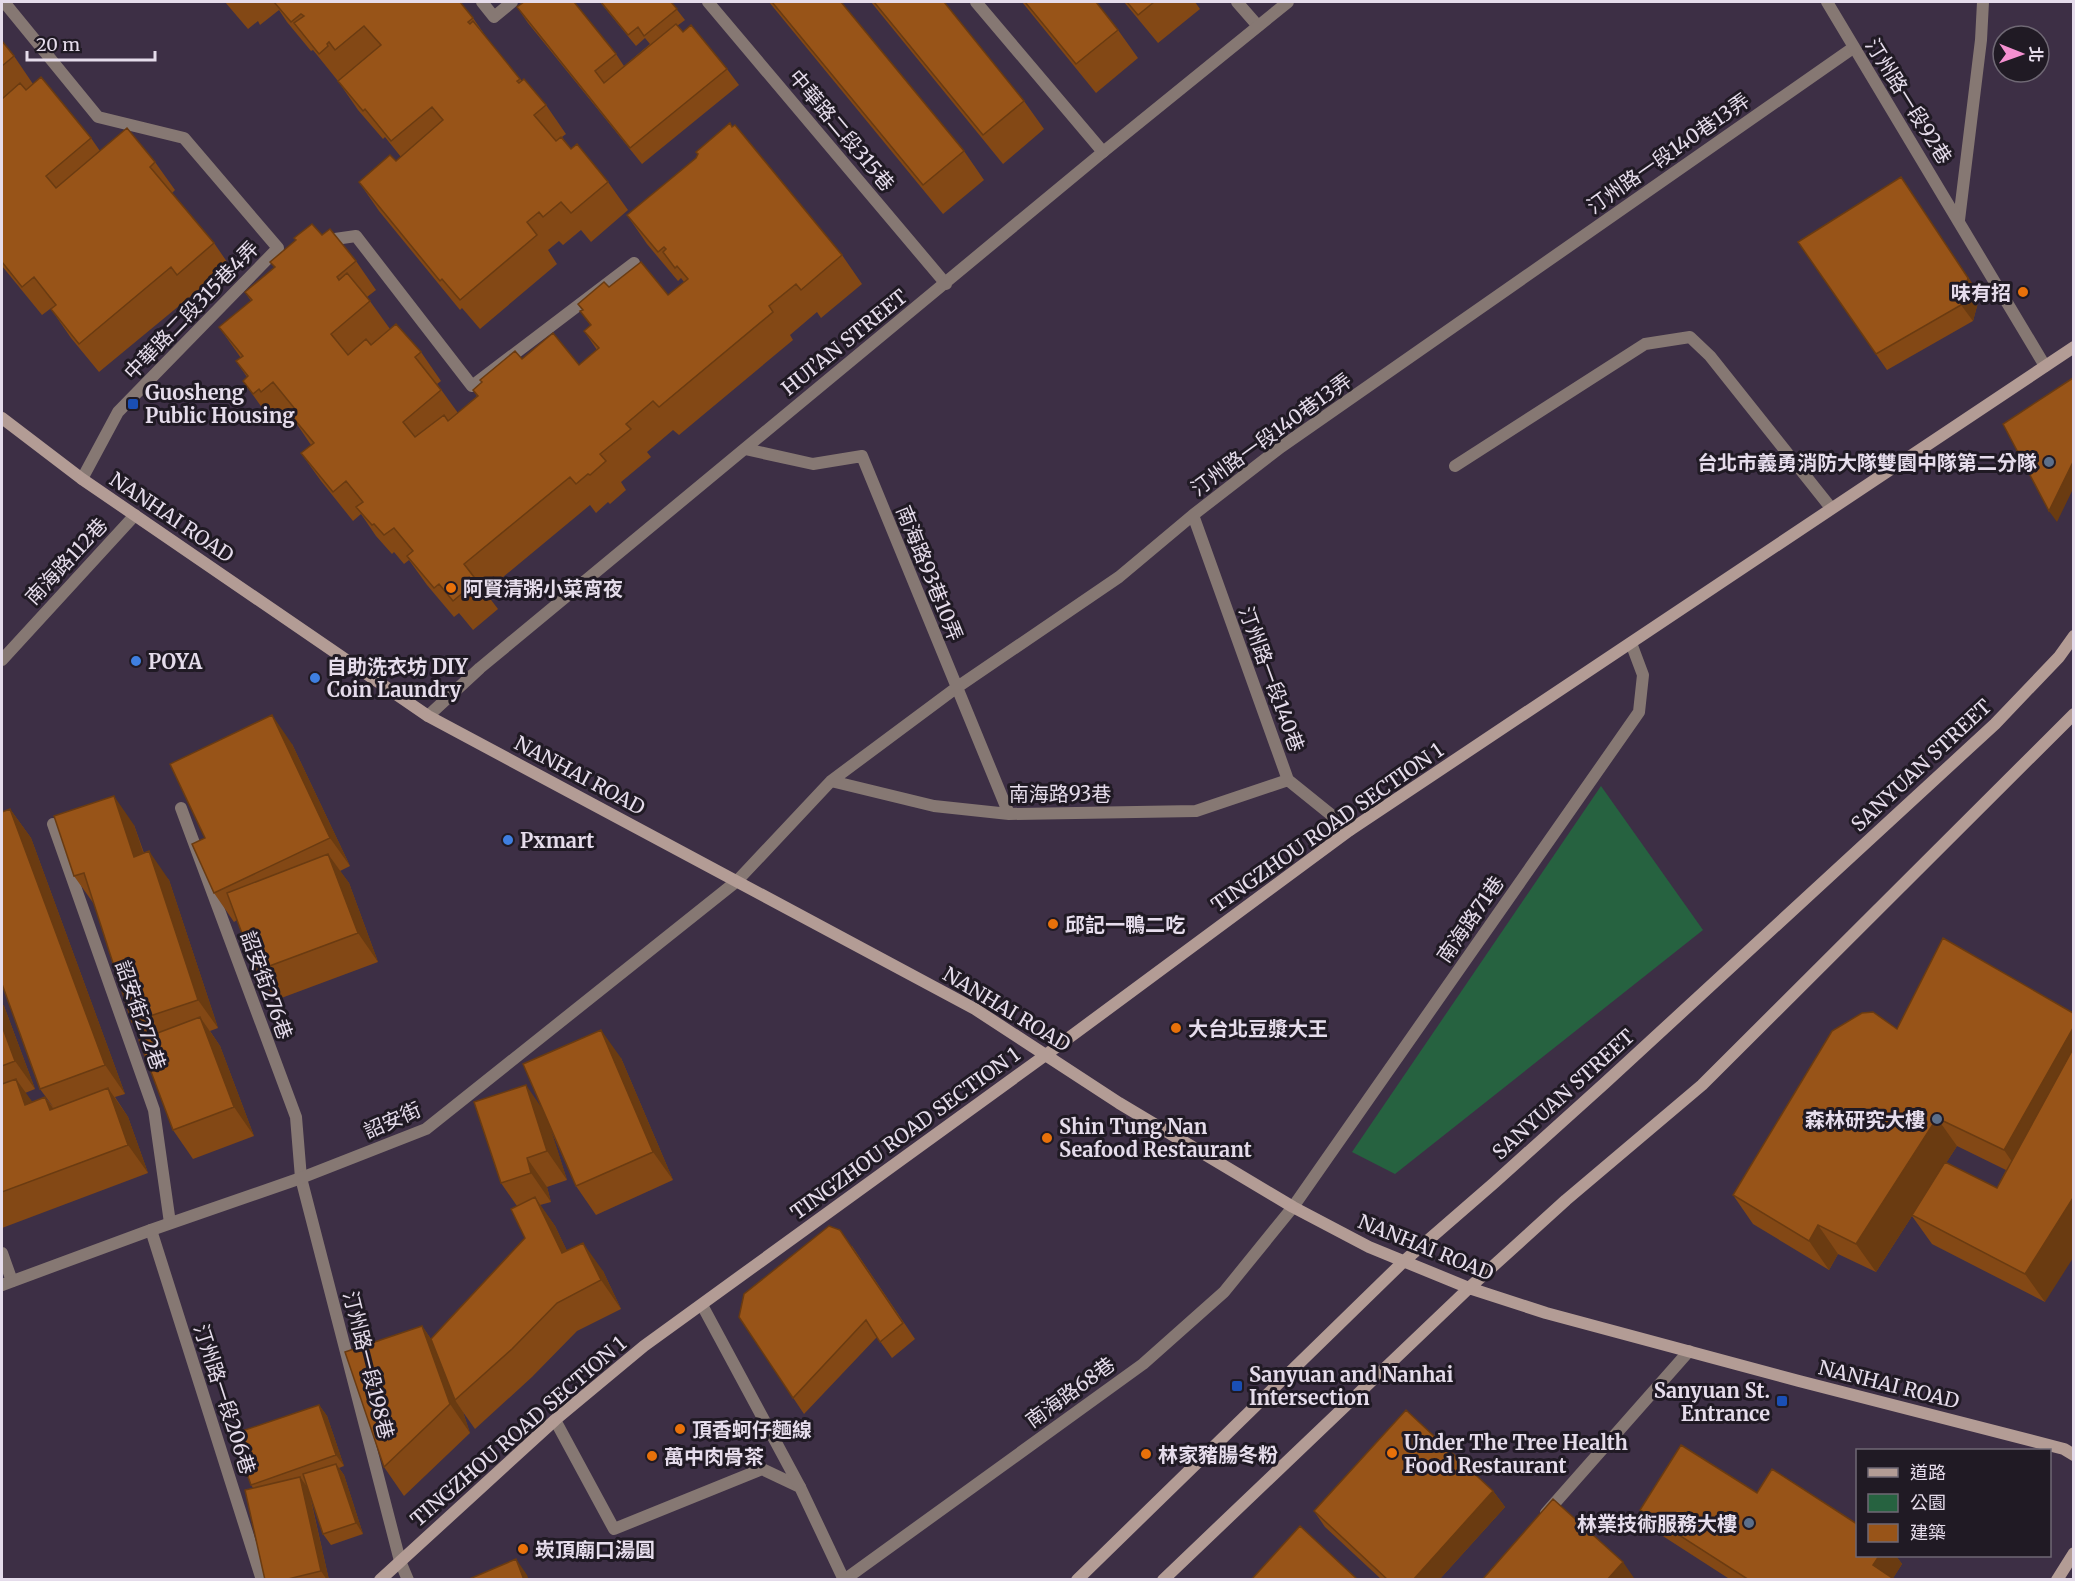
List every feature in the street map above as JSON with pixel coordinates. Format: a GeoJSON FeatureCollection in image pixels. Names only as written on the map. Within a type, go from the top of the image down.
{"type":"FeatureCollection","features":[{"type":"Feature","properties":{"kind":"street","name":"中華路二段315巷4弄"},"geometry":{"type":"LineString","coordinates":[[4,2],[98,117],[184,138],[284,247],[118,412],[82,479]]}},
{"type":"Feature","properties":{"kind":"street"},"geometry":{"type":"LineString","coordinates":[[482,2],[494,17],[512,2]]}},
{"type":"Feature","properties":{"kind":"street","name":"中華路二段315巷"},"geometry":{"type":"LineString","coordinates":[[708,2],[946,284]]}},
{"type":"Feature","properties":{"kind":"street"},"geometry":{"type":"LineString","coordinates":[[976,2],[1103,152]]}},
{"type":"Feature","properties":{"kind":"street"},"geometry":{"type":"LineString","coordinates":[[1237,2],[1258,26]]}},
{"type":"Feature","properties":{"kind":"street","name":"HUI’AN STREET"},"geometry":{"type":"LineString","coordinates":[[428,716],[480,668],[1103,152],[1288,2]]}},
{"type":"Feature","properties":{"kind":"street","name":"汀州路一段92巷"},"geometry":{"type":"LineString","coordinates":[[1827,2],[2045,366]]}},
{"type":"Feature","properties":{"kind":"street","name":"汀州路一段92巷"},"geometry":{"type":"LineString","coordinates":[[1959,220],[1981,40],[1983,2]]}},
{"type":"Feature","properties":{"kind":"street","name":"汀州路一段140巷13弄"},"geometry":{"type":"LineString","coordinates":[[737,881],[831,781],[956,688],[1119,577],[1192,515],[1281,447],[1853,48]]}},
{"type":"Feature","properties":{"kind":"street"},"geometry":{"type":"LineString","coordinates":[[311,243],[356,236],[472,386],[634,263]]}},
{"type":"Feature","properties":{"kind":"street"},"geometry":{"type":"LineString","coordinates":[[1455,466],[1645,344],[1690,336],[1710,356],[1831,508]]}},
{"type":"Feature","properties":{"kind":"street","name":"TINGZHOU ROAD SECTION 1"},"geometry":{"type":"LineString","coordinates":[[380,1580],[555,1420],[644,1346],[1047,1054],[1350,830],[2073,347]]}},
{"type":"Feature","properties":{"kind":"street","name":"NANHAI ROAD"},"geometry":{"type":"LineString","coordinates":[[2,418],[82,479],[428,716],[975,1009],[1119,1103],[1293,1207],[1361,1243],[1469,1288],[1545,1313],[2064,1449],[2073,1455]]}},
{"type":"Feature","properties":{"kind":"street","name":"南海路93巷10弄"},"geometry":{"type":"LineString","coordinates":[[745,449],[813,464],[862,456],[1008,814]]}},
{"type":"Feature","properties":{"kind":"street","name":"南海路112巷"},"geometry":{"type":"LineString","coordinates":[[2,660],[135,515]]}},
{"type":"Feature","properties":{"kind":"street","name":"汀州路一段140巷"},"geometry":{"type":"LineString","coordinates":[[1192,515],[1288,780],[1350,830]]}},
{"type":"Feature","properties":{"kind":"street","name":"SANYUAN STREET"},"geometry":{"type":"LineString","coordinates":[[1077,1580],[1403,1262],[1579,1106],[1995,724],[2059,657],[2073,636]]}},
{"type":"Feature","properties":{"kind":"street","name":"南海路71巷"},"geometry":{"type":"LineString","coordinates":[[1293,1207],[1639,712],[1643,675],[1631,643]]}},
{"type":"Feature","properties":{"kind":"street"},"geometry":{"type":"LineString","coordinates":[[1163,1580],[1469,1288],[1566,1200],[1702,1085],[2073,714]]}},
{"type":"Feature","properties":{"kind":"street","name":"南海路93巷"},"geometry":{"type":"LineString","coordinates":[[831,781],[934,806],[1008,814],[1196,811],[1288,780]]}},
{"type":"Feature","properties":{"kind":"street","name":"詔安街276巷"},"geometry":{"type":"LineString","coordinates":[[181,808],[296,1117],[301,1178]]}},
{"type":"Feature","properties":{"kind":"street","name":"詔安街272巷"},"geometry":{"type":"LineString","coordinates":[[53,824],[154,1110],[170,1223]]}},
{"type":"Feature","properties":{"kind":"street","name":"詔安街"},"geometry":{"type":"LineString","coordinates":[[7,1283],[301,1178],[426,1129],[737,881]]}},
{"type":"Feature","properties":{"kind":"street","name":"汀州路一段198巷"},"geometry":{"type":"LineString","coordinates":[[301,1178],[400,1562],[408,1580]]}},
{"type":"Feature","properties":{"kind":"street","name":"南海路68巷"},"geometry":{"type":"LineString","coordinates":[[844,1580],[1143,1364],[1224,1292],[1293,1207]]}},
{"type":"Feature","properties":{"kind":"street","name":"汀州路一段206巷"},"geometry":{"type":"LineString","coordinates":[[151,1230],[262,1580]]}},
{"type":"Feature","properties":{"kind":"street"},"geometry":{"type":"LineString","coordinates":[[2,1253],[7,1283]]}},
{"type":"Feature","properties":{"kind":"street"},"geometry":{"type":"LineString","coordinates":[[702,1305],[800,1487],[844,1580]]}},
{"type":"Feature","properties":{"kind":"street"},"geometry":{"type":"LineString","coordinates":[[1541,1519],[1689,1352]]}},
{"type":"Feature","properties":{"kind":"street"},"geometry":{"type":"LineString","coordinates":[[555,1420],[614,1529],[762,1469],[800,1487]]}},
{"type":"Feature","properties":{"kind":"street"},"geometry":{"type":"LineString","coordinates":[[2058,1580],[2073,1553]]}},
{"type":"Feature","properties":{"kind":"green space"},"geometry":{"type":"Polygon","coordinates":[[[1601,786],[1703,930],[1395,1174],[1352,1152],[1601,786]]]}},
{"type":"Feature","properties":{"kind":"building"},"geometry":{"type":"Polygon","coordinates":[[[274,2],[460,2],[473,18],[468,22],[470,24],[473,21],[520,79],[517,81],[519,83],[524,79],[546,105],[534,115],[556,141],[561,137],[571,149],[577,144],[608,182],[571,213],[561,202],[543,217],[539,212],[527,222],[537,235],[460,300],[442,279],[440,281],[359,182],[390,155],[396,161],[443,120],[432,107],[391,141],[338,81],[381,45],[364,26],[335,50],[329,42],[319,54],[294,23],[304,16],[301,14],[291,22],[274,2]]]}},
{"type":"Feature","properties":{"kind":"building"},"geometry":{"type":"Polygon","coordinates":[[[524,2],[574,2],[616,54],[595,71],[604,83],[676,24],[683,32],[691,25],[727,69],[630,148],[517,7],[524,2]]]}},
{"type":"Feature","properties":{"kind":"building"},"geometry":{"type":"Polygon","coordinates":[[[601,2],[671,2],[677,9],[644,36],[638,27],[628,35],[601,2]]]}},
{"type":"Feature","properties":{"kind":"building"},"geometry":{"type":"Polygon","coordinates":[[[772,2],[841,2],[964,151],[923,185],[772,2]]]}},
{"type":"Feature","properties":{"kind":"building"},"geometry":{"type":"Polygon","coordinates":[[[874,2],[944,2],[1024,101],[983,135],[874,2]]]}},
{"type":"Feature","properties":{"kind":"building"},"geometry":{"type":"Polygon","coordinates":[[[1025,2],[1096,2],[1118,30],[1076,64],[1025,2]]]}},
{"type":"Feature","properties":{"kind":"building"},"geometry":{"type":"Polygon","coordinates":[[[1127,2],[1154,2],[1138,15],[1127,2]]]}},
{"type":"Feature","properties":{"kind":"building"},"geometry":{"type":"Polygon","coordinates":[[[2,41],[14,56],[2,66],[2,41]]]}},
{"type":"Feature","properties":{"kind":"building"},"geometry":{"type":"Polygon","coordinates":[[[41,77],[91,138],[46,176],[56,188],[127,128],[155,162],[150,167],[214,243],[177,275],[171,267],[79,344],[51,309],[56,305],[34,277],[22,287],[2,262],[2,99],[20,83],[26,90],[41,77]]]}},
{"type":"Feature","properties":{"kind":"building"},"geometry":{"type":"Polygon","coordinates":[[[730,123],[732,127],[735,125],[842,255],[801,290],[796,284],[769,306],[773,312],[659,407],[653,401],[626,424],[631,429],[600,454],[606,461],[590,475],[588,474],[576,484],[570,477],[464,564],[477,581],[453,601],[439,584],[434,588],[407,556],[413,551],[394,528],[384,535],[374,524],[372,525],[356,507],[363,502],[346,481],[333,492],[301,453],[314,443],[290,414],[295,409],[273,382],[261,392],[259,389],[253,394],[243,381],[248,376],[236,361],[243,356],[219,327],[252,300],[245,292],[275,267],[270,262],[296,240],[294,238],[312,224],[322,235],[330,229],[356,261],[337,277],[339,280],[347,273],[370,301],[331,334],[348,355],[366,339],[371,345],[396,324],[421,352],[415,357],[441,390],[403,422],[415,437],[444,415],[448,421],[478,396],[473,390],[482,382],[480,380],[515,351],[522,359],[553,333],[579,365],[599,348],[584,331],[591,325],[580,311],[583,310],[578,304],[604,282],[609,287],[641,262],[668,295],[688,279],[677,266],[675,268],[663,252],[666,249],[664,247],[658,252],[627,215],[696,158],[698,154],[696,152],[730,123]]]}},
{"type":"Feature","properties":{"kind":"building"},"geometry":{"type":"Polygon","coordinates":[[[1901,177],[1968,278],[1961,305],[1876,354],[1798,242],[1901,177]]]}},
{"type":"Feature","properties":{"kind":"building","name":"台北市義勇消防大隊雙園中隊第二分隊"},"geometry":{"type":"Polygon","coordinates":[[[2073,378],[2073,462],[2049,511],[2003,424],[2073,378]]]}},
{"type":"Feature","properties":{"kind":"building"},"geometry":{"type":"Polygon","coordinates":[[[272,715],[330,838],[214,893],[192,844],[205,838],[170,764],[272,715]]]}},
{"type":"Feature","properties":{"kind":"building"},"geometry":{"type":"Polygon","coordinates":[[[114,796],[134,857],[149,851],[198,1000],[132,1022],[84,873],[74,876],[54,816],[114,796]]]}},
{"type":"Feature","properties":{"kind":"building"},"geometry":{"type":"Polygon","coordinates":[[[10,809],[105,1065],[40,1089],[2,984],[2,812],[10,809]]]}},
{"type":"Feature","properties":{"kind":"building"},"geometry":{"type":"Polygon","coordinates":[[[328,854],[358,933],[256,971],[227,893],[328,854]]]}},
{"type":"Feature","properties":{"kind":"building","name":"森林研究大樓"},"geometry":{"type":"Polygon","coordinates":[[[1943,938],[2073,1013],[2073,1028],[2004,1150],[1937,1118],[1856,1244],[1818,1225],[1809,1241],[1733,1195],[1832,1031],[1862,1013],[1873,1012],[1897,1029],[1943,938]]]}},
{"type":"Feature","properties":{"kind":"building"},"geometry":{"type":"Polygon","coordinates":[[[200,1017],[234,1107],[173,1130],[139,1040],[200,1017]]]}},
{"type":"Feature","properties":{"kind":"building"},"geometry":{"type":"Polygon","coordinates":[[[2,1026],[15,1061],[2,1066],[2,1026]]]}},
{"type":"Feature","properties":{"kind":"building"},"geometry":{"type":"Polygon","coordinates":[[[601,1030],[653,1152],[576,1186],[523,1064],[601,1030]]]}},
{"type":"Feature","properties":{"kind":"building"},"geometry":{"type":"Polygon","coordinates":[[[2073,1049],[2073,1198],[2025,1274],[1912,1215],[1945,1162],[1997,1188],[2073,1049]]]}},
{"type":"Feature","properties":{"kind":"building"},"geometry":{"type":"Polygon","coordinates":[[[16,1079],[25,1105],[45,1097],[50,1110],[108,1088],[128,1145],[2,1192],[2,1084],[16,1079]]]}},
{"type":"Feature","properties":{"kind":"building"},"geometry":{"type":"Polygon","coordinates":[[[526,1085],[547,1151],[527,1158],[531,1173],[501,1183],[474,1102],[526,1085]]]}},
{"type":"Feature","properties":{"kind":"building"},"geometry":{"type":"Polygon","coordinates":[[[535,1197],[562,1253],[583,1243],[601,1280],[557,1303],[512,1349],[455,1400],[431,1339],[525,1238],[511,1209],[535,1197]]]}},
{"type":"Feature","properties":{"kind":"building"},"geometry":{"type":"Polygon","coordinates":[[[829,1226],[840,1230],[903,1323],[880,1342],[866,1320],[793,1398],[739,1317],[744,1294],[829,1226]]]}},
{"type":"Feature","properties":{"kind":"building"},"geometry":{"type":"Polygon","coordinates":[[[422,1326],[450,1404],[384,1467],[345,1352],[422,1326]]]}},
{"type":"Feature","properties":{"kind":"building"},"geometry":{"type":"Polygon","coordinates":[[[319,1405],[336,1455],[251,1485],[233,1434],[319,1405]]]}},
{"type":"Feature","properties":{"kind":"building"},"geometry":{"type":"Polygon","coordinates":[[[1406,1410],[1493,1491],[1413,1580],[1388,1580],[1314,1511],[1406,1410]]]}},
{"type":"Feature","properties":{"kind":"building","name":"林業技術服務大樓"},"geometry":{"type":"Polygon","coordinates":[[[1681,1445],[1757,1493],[1772,1469],[1856,1523],[1856,1557],[1878,1557],[1873,1565],[1895,1580],[1749,1580],[1640,1510],[1681,1445]]]}},
{"type":"Feature","properties":{"kind":"building"},"geometry":{"type":"Polygon","coordinates":[[[336,1464],[356,1523],[323,1534],[303,1474],[336,1464]]]}},
{"type":"Feature","properties":{"kind":"building"},"geometry":{"type":"Polygon","coordinates":[[[300,1477],[321,1571],[284,1580],[265,1580],[245,1490],[300,1477]]]}},
{"type":"Feature","properties":{"kind":"building"},"geometry":{"type":"Polygon","coordinates":[[[1553,1499],[1623,1562],[1607,1580],[1482,1580],[1553,1499]]]}},
{"type":"Feature","properties":{"kind":"building"},"geometry":{"type":"Polygon","coordinates":[[[1300,1526],[1358,1580],[1251,1580],[1300,1526]]]}},
{"type":"Feature","properties":{"kind":"building"},"geometry":{"type":"Polygon","coordinates":[[[516,1559],[524,1580],[467,1580],[516,1559]]]}},
{"type":"Feature","properties":{"kind":"place","name":"味有招"},"geometry":{"type":"Point","coordinates":[2023,292]}},
{"type":"Feature","properties":{"kind":"place","name":"Guosheng Public Housing"},"geometry":{"type":"Point","coordinates":[133,404]}},
{"type":"Feature","properties":{"kind":"place","name":"台北市義勇消防大隊雙園中隊第二分隊"},"geometry":{"type":"Point","coordinates":[2049,462]}},
{"type":"Feature","properties":{"kind":"place","name":"阿賢清粥小菜宵夜"},"geometry":{"type":"Point","coordinates":[451,588]}},
{"type":"Feature","properties":{"kind":"place","name":"POYA"},"geometry":{"type":"Point","coordinates":[136,661]}},
{"type":"Feature","properties":{"kind":"place","name":"自助洗衣坊 DIY Coin Laundry"},"geometry":{"type":"Point","coordinates":[315,678]}},
{"type":"Feature","properties":{"kind":"place","name":"Pxmart"},"geometry":{"type":"Point","coordinates":[508,840]}},
{"type":"Feature","properties":{"kind":"place","name":"邱記一鴨二吃"},"geometry":{"type":"Point","coordinates":[1053,924]}},
{"type":"Feature","properties":{"kind":"place","name":"大台北豆漿大王"},"geometry":{"type":"Point","coordinates":[1176,1028]}},
{"type":"Feature","properties":{"kind":"place","name":"森林研究大樓"},"geometry":{"type":"Point","coordinates":[1937,1119]}},
{"type":"Feature","properties":{"kind":"place","name":"Shin Tung Nan Seafood Restaurant"},"geometry":{"type":"Point","coordinates":[1047,1138]}},
{"type":"Feature","properties":{"kind":"place","name":"Sanyuan and Nanhai Intersection"},"geometry":{"type":"Point","coordinates":[1237,1386]}},
{"type":"Feature","properties":{"kind":"place","name":"Sanyuan St. Entrance"},"geometry":{"type":"Point","coordinates":[1782,1401]}},
{"type":"Feature","properties":{"kind":"place","name":"頂香蚵仔麵線"},"geometry":{"type":"Point","coordinates":[680,1429]}},
{"type":"Feature","properties":{"kind":"place","name":"Under The Tree Health Food Restaurant"},"geometry":{"type":"Point","coordinates":[1392,1453]}},
{"type":"Feature","properties":{"kind":"place","name":"林家豬腸冬粉"},"geometry":{"type":"Point","coordinates":[1146,1454]}},
{"type":"Feature","properties":{"kind":"place","name":"萬中肉骨茶"},"geometry":{"type":"Point","coordinates":[652,1456]}},
{"type":"Feature","properties":{"kind":"place","name":"林業技術服務大樓"},"geometry":{"type":"Point","coordinates":[1749,1523]}},
{"type":"Feature","properties":{"kind":"place","name":"崁頂廟口湯圓"},"geometry":{"type":"Point","coordinates":[523,1549]}}]}
